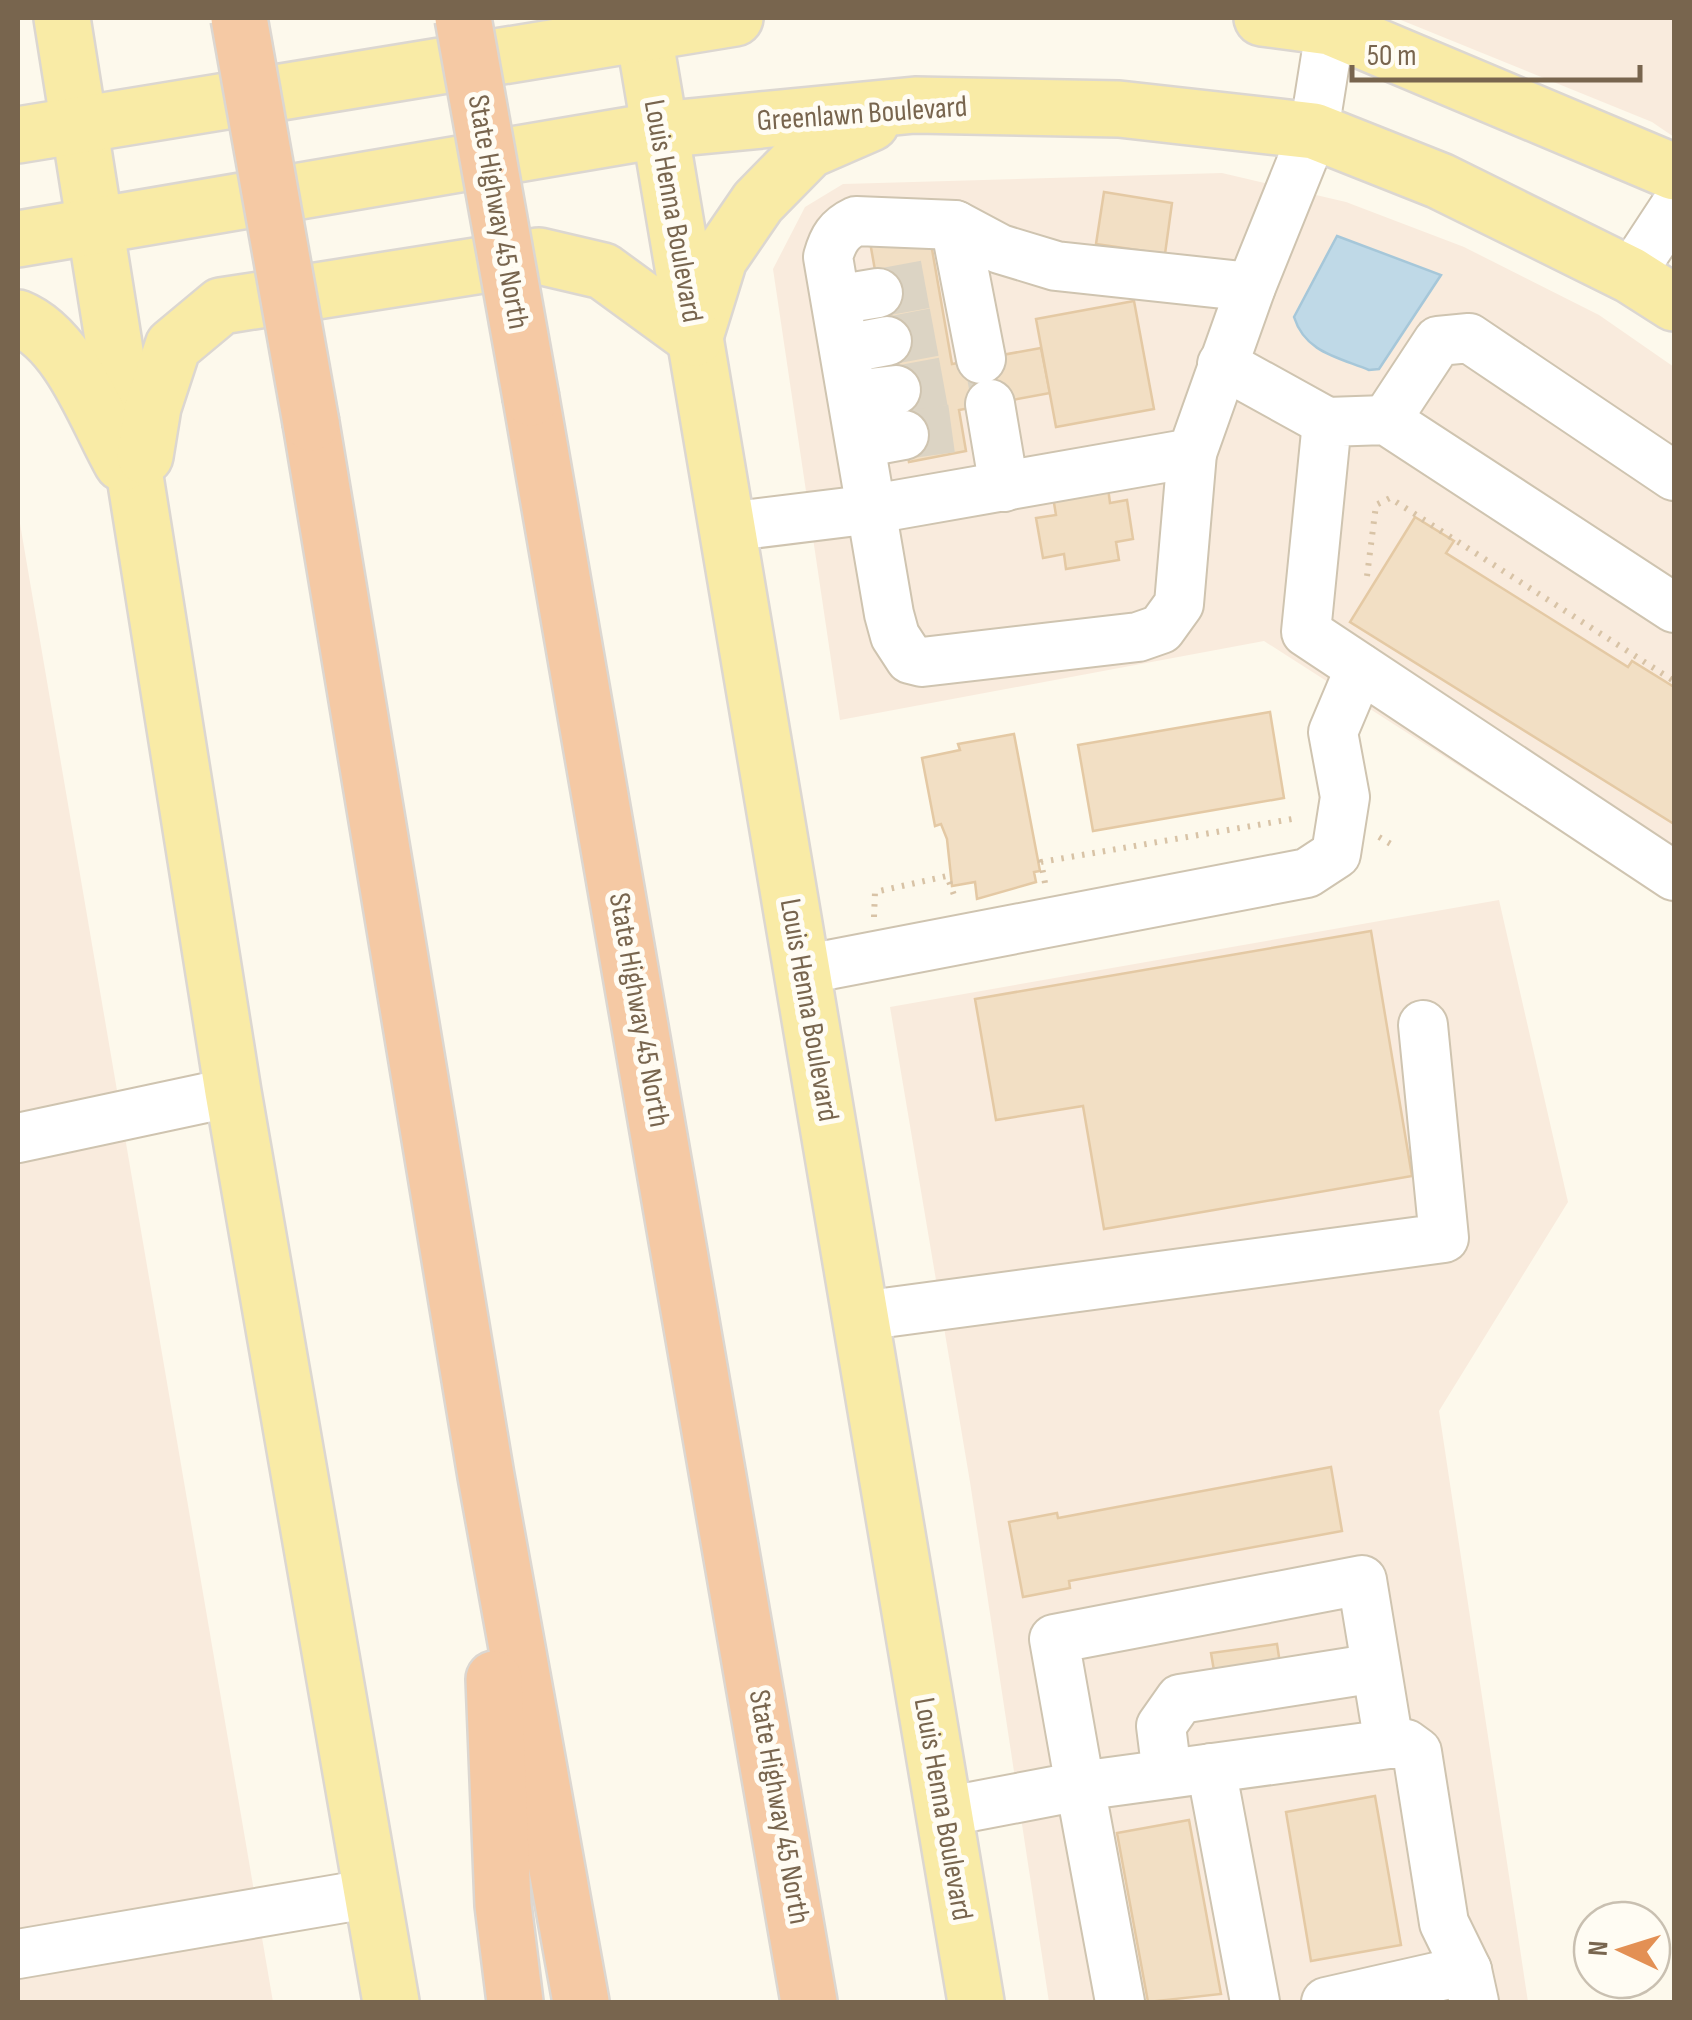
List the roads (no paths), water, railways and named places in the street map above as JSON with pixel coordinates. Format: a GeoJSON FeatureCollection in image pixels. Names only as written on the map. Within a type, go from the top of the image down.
{"type":"FeatureCollection","features":[{"type":"Feature","properties":{"kind":"highway"},"geometry":{"type":"LineString","coordinates":[[239,18],[311,423],[486,1476],[582,2002]]}},
{"type":"Feature","properties":{"kind":"highway","name":"State Highway 45 North"},"geometry":{"type":"LineString","coordinates":[[463,18],[802,1943],[809,2002]]}},
{"type":"Feature","properties":{"kind":"highway"},"geometry":{"type":"LineString","coordinates":[[486,1476],[503,1905],[515,2002]]}},
{"type":"Feature","properties":{"kind":"highway"},"geometry":{"type":"LineString","coordinates":[[802,1943],[817,2002]]}},
{"type":"Feature","properties":{"kind":"main road"},"geometry":{"type":"LineString","coordinates":[[62,18],[98,223],[232,1092],[391,2002]]}},
{"type":"Feature","properties":{"kind":"main road"},"geometry":{"type":"LineString","coordinates":[[18,135],[642,25],[736,18]]}},
{"type":"Feature","properties":{"kind":"main road"},"geometry":{"type":"LineString","coordinates":[[1262,18],[1332,22],[1674,172]]}},
{"type":"Feature","properties":{"kind":"main road","name":"Louis Henna Boulevard"},"geometry":{"type":"LineString","coordinates":[[642,25],[976,2002]]}},
{"type":"Feature","properties":{"kind":"main road"},"geometry":{"type":"LineString","coordinates":[[138,493],[153,407],[174,346],[222,306],[539,256],[602,270],[694,338],[719,259],[758,202],[809,150],[915,105]]}},
{"type":"Feature","properties":{"kind":"main road","name":"Greenlawn Boulevard"},"geometry":{"type":"LineString","coordinates":[[18,239],[659,130],[915,105],[1118,109],[1314,131],[1440,181],[1652,289]]}},
{"type":"Feature","properties":{"kind":"main road"},"geometry":{"type":"LineString","coordinates":[[18,318],[62,355],[138,493]]}},
{"type":"Feature","properties":{"kind":"lane"},"geometry":{"type":"LineString","coordinates":[[1250,287],[1056,266],[1000,249],[955,225],[856,221],[842,228],[828,256],[857,296],[878,416],[873,509],[888,614],[894,636],[910,659],[922,662],[1138,637],[1161,629],[1180,604],[1192,454],[1250,287],[1314,131],[1332,22]]}},
{"type":"Feature","properties":{"kind":"lane"},"geometry":{"type":"LineString","coordinates":[[1652,289],[1674,208]]}},
{"type":"Feature","properties":{"kind":"lane"},"geometry":{"type":"LineString","coordinates":[[955,225],[952,280],[1004,486]]}},
{"type":"Feature","properties":{"kind":"lane"},"geometry":{"type":"LineString","coordinates":[[1386,420],[1438,341],[1469,338],[1674,476]]}},
{"type":"Feature","properties":{"kind":"lane"},"geometry":{"type":"LineString","coordinates":[[1222,364],[1327,422],[1386,420],[1674,608]]}},
{"type":"Feature","properties":{"kind":"lane"},"geometry":{"type":"LineString","coordinates":[[1327,422],[1306,632],[1674,876]]}},
{"type":"Feature","properties":{"kind":"lane"},"geometry":{"type":"LineString","coordinates":[[727,527],[873,509],[1192,454]]}},
{"type":"Feature","properties":{"kind":"lane"},"geometry":{"type":"LineString","coordinates":[[802,970],[1307,873],[1336,854],[1346,796],[1333,732],[1360,668]]}},
{"type":"Feature","properties":{"kind":"lane"},"geometry":{"type":"LineString","coordinates":[[861,1316],[1444,1238],[1423,1024]]}},
{"type":"Feature","properties":{"kind":"lane"},"geometry":{"type":"LineString","coordinates":[[18,1138],[232,1092]]}},
{"type":"Feature","properties":{"kind":"lane"},"geometry":{"type":"LineString","coordinates":[[1120,2002],[1054,1639],[1362,1580],[1388,1744]]}},
{"type":"Feature","properties":{"kind":"lane"},"geometry":{"type":"LineString","coordinates":[[1255,2002],[1189,1771],[1162,1726],[1180,1699],[1376,1668]]}},
{"type":"Feature","properties":{"kind":"lane"},"geometry":{"type":"LineString","coordinates":[[944,1812],[1080,1786],[1406,1744],[1417,1752],[1444,1924],[1471,1986],[1326,2002]]}},
{"type":"Feature","properties":{"kind":"lane"},"geometry":{"type":"LineString","coordinates":[[18,1954],[373,1893]]}},
{"type":"Feature","properties":{"kind":"water"},"geometry":{"type":"Polygon","coordinates":[[[1337,236],[1441,275],[1379,369],[1369,370],[1314,346],[1294,317],[1337,236]]]}},
{"type":"Feature","properties":{"kind":"tunnel"},"geometry":{"type":"LineString","coordinates":[[878,293],[938,282]]}},
{"type":"Feature","properties":{"kind":"tunnel"},"geometry":{"type":"LineString","coordinates":[[887,341],[946,330]]}},
{"type":"Feature","properties":{"kind":"tunnel"},"geometry":{"type":"LineString","coordinates":[[896,390],[984,374]]}},
{"type":"Feature","properties":{"kind":"tunnel"},"geometry":{"type":"LineString","coordinates":[[904,435],[962,427]]}}]}
